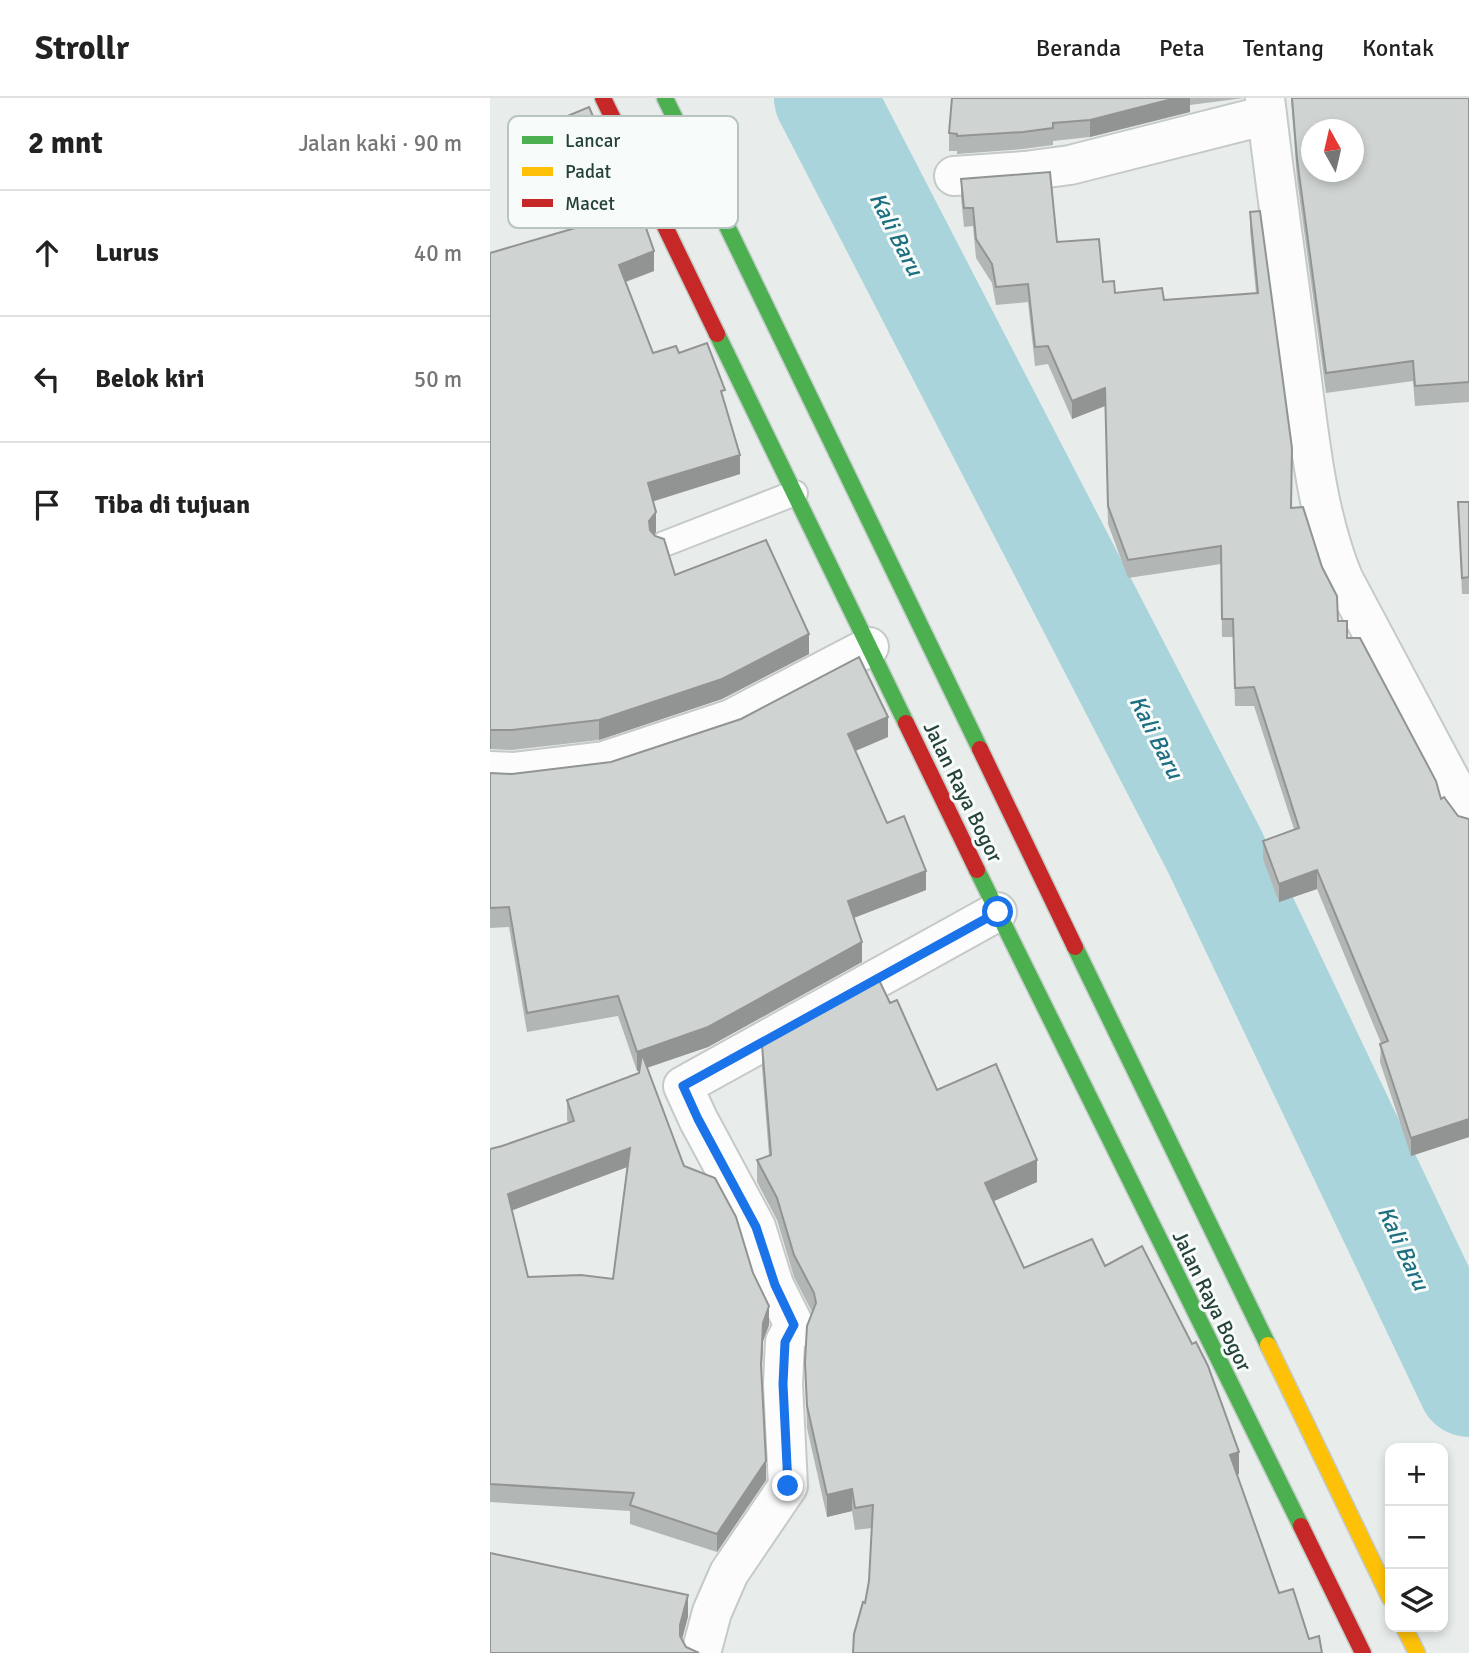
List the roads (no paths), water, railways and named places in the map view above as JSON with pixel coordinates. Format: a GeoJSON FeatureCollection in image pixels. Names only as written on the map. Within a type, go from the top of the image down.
{"type":"FeatureCollection","features":[{"type":"Feature","properties":{"kind":"highway","name":"Jalan Raya Bogor"},"geometry":{"type":"LineString","coordinates":[[603,98],[612,116]]}},
{"type":"Feature","properties":{"kind":"highway","name":"Jalan Raya Bogor"},"geometry":{"type":"LineString","coordinates":[[665,98],[674,116]]}},
{"type":"Feature","properties":{"kind":"highway","name":"Jalan Raya Bogor"},"geometry":{"type":"LineString","coordinates":[[666,228],[998,912],[1363,1653]]}},
{"type":"Feature","properties":{"kind":"highway","name":"Jalan Raya Bogor"},"geometry":{"type":"LineString","coordinates":[[728,228],[1385,1588]]}},
{"type":"Feature","properties":{"kind":"highway"},"geometry":{"type":"LineString","coordinates":[[1406,1632],[1417,1653]]}},
{"type":"Feature","properties":{"kind":"street"},"geometry":{"type":"LineString","coordinates":[[954,176],[1070,165],[1266,106],[1310,434],[1320,498],[1333,553],[1349,590],[1469,815]]}},
{"type":"Feature","properties":{"kind":"street"},"geometry":{"type":"LineString","coordinates":[[490,771],[513,772],[604,761],[731,719],[869,647]]}},
{"type":"Feature","properties":{"kind":"street"},"geometry":{"type":"LineString","coordinates":[[701,1653],[712,1612],[729,1573],[788,1486],[783,1384],[785,1342],[794,1325],[775,1285],[756,1227],[683,1086],[998,912]]}},
{"type":"Feature","properties":{"kind":"lane"},"geometry":{"type":"LineString","coordinates":[[664,544],[795,493]]}},
{"type":"Feature","properties":{"kind":"waterway","name":"Kali Baru"},"geometry":{"type":"LineString","coordinates":[[825,98],[1214,850],[1469,1386]]}}]}
